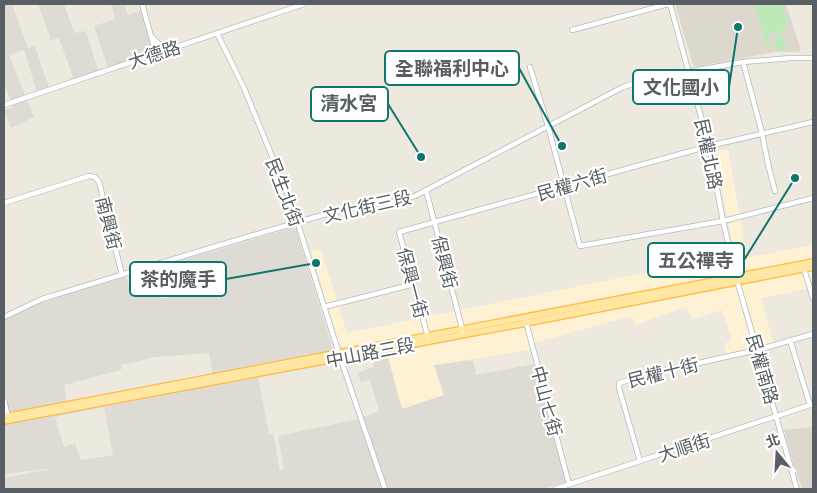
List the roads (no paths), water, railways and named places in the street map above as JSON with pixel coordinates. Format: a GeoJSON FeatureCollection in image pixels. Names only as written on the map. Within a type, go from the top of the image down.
{"type":"FeatureCollection","features":[{"type":"Feature","properties":{"kind":"main road"},"geometry":{"type":"LineString","coordinates":[[803,267],[813,262]]}},
{"type":"Feature","properties":{"kind":"main road","name":"中山路三段"},"geometry":{"type":"LineString","coordinates":[[6,418],[803,267]]}},
{"type":"Feature","properties":{"kind":"main road"},"geometry":{"type":"LineString","coordinates":[[803,267],[813,267]]}},
{"type":"Feature","properties":{"kind":"street"},"geometry":{"type":"LineString","coordinates":[[142,4],[156,54]]}},
{"type":"Feature","properties":{"kind":"street","name":"大德路"},"geometry":{"type":"LineString","coordinates":[[4,105],[304,4]]}},
{"type":"Feature","properties":{"kind":"street"},"geometry":{"type":"LineString","coordinates":[[572,30],[669,4]]}},
{"type":"Feature","properties":{"kind":"street","name":"民權北路"},"geometry":{"type":"LineString","coordinates":[[669,4],[709,146],[736,280]]}},
{"type":"Feature","properties":{"kind":"street","name":"民生北街"},"geometry":{"type":"LineString","coordinates":[[216,33],[244,88],[298,222],[339,355],[385,489]]}},
{"type":"Feature","properties":{"kind":"street"},"geometry":{"type":"LineString","coordinates":[[150,34],[159,44],[172,48]]}},
{"type":"Feature","properties":{"kind":"street","name":"文化街三段"},"geometry":{"type":"LineString","coordinates":[[4,317],[42,299],[298,222],[349,208],[409,198],[622,87],[653,78],[742,62],[813,58]]}},
{"type":"Feature","properties":{"kind":"street"},"geometry":{"type":"LineString","coordinates":[[742,62],[762,134],[775,191]]}},
{"type":"Feature","properties":{"kind":"street"},"geometry":{"type":"LineString","coordinates":[[530,67],[580,246],[723,221],[813,198]]}},
{"type":"Feature","properties":{"kind":"street","name":"民權六街"},"geometry":{"type":"LineString","coordinates":[[435,222],[709,146],[813,122]]}},
{"type":"Feature","properties":{"kind":"street","name":"南興街"},"geometry":{"type":"LineString","coordinates":[[4,203],[90,176],[95,177],[99,182],[122,275]]}},
{"type":"Feature","properties":{"kind":"street","name":"保興街"},"geometry":{"type":"LineString","coordinates":[[426,190],[463,332]]}},
{"type":"Feature","properties":{"kind":"street","name":"保興一街"},"geometry":{"type":"LineString","coordinates":[[428,338],[399,232],[435,222]]}},
{"type":"Feature","properties":{"kind":"street"},"geometry":{"type":"LineString","coordinates":[[803,267],[813,298]]}},
{"type":"Feature","properties":{"kind":"street","name":"民權南路"},"geometry":{"type":"LineString","coordinates":[[736,280],[797,489]]}},
{"type":"Feature","properties":{"kind":"street"},"geometry":{"type":"LineString","coordinates":[[324,307],[414,284]]}},
{"type":"Feature","properties":{"kind":"street","name":"中山七街"},"geometry":{"type":"LineString","coordinates":[[525,321],[569,484]]}},
{"type":"Feature","properties":{"kind":"street"},"geometry":{"type":"LineString","coordinates":[[757,350],[813,334]]}},
{"type":"Feature","properties":{"kind":"street"},"geometry":{"type":"LineString","coordinates":[[790,340],[811,405]]}},
{"type":"Feature","properties":{"kind":"street","name":"民權十街"},"geometry":{"type":"LineString","coordinates":[[640,461],[619,383],[649,374],[757,350]]}},
{"type":"Feature","properties":{"kind":"street"},"geometry":{"type":"LineString","coordinates":[[4,400],[6,418]]}},
{"type":"Feature","properties":{"kind":"street","name":"大順街"},"geometry":{"type":"LineString","coordinates":[[554,489],[811,405]]}},
{"type":"Feature","properties":{"kind":"place","name":"文化國小"},"geometry":{"type":"Point","coordinates":[738,27]}},
{"type":"Feature","properties":{"kind":"place","name":"全聯福利中心"},"geometry":{"type":"Point","coordinates":[562,146]}},
{"type":"Feature","properties":{"kind":"place","name":"清水宮"},"geometry":{"type":"Point","coordinates":[421,157]}},
{"type":"Feature","properties":{"kind":"place","name":"五公禪寺"},"geometry":{"type":"Point","coordinates":[795,178]}},
{"type":"Feature","properties":{"kind":"place","name":"茶的魔手"},"geometry":{"type":"Point","coordinates":[316,263]}}]}
